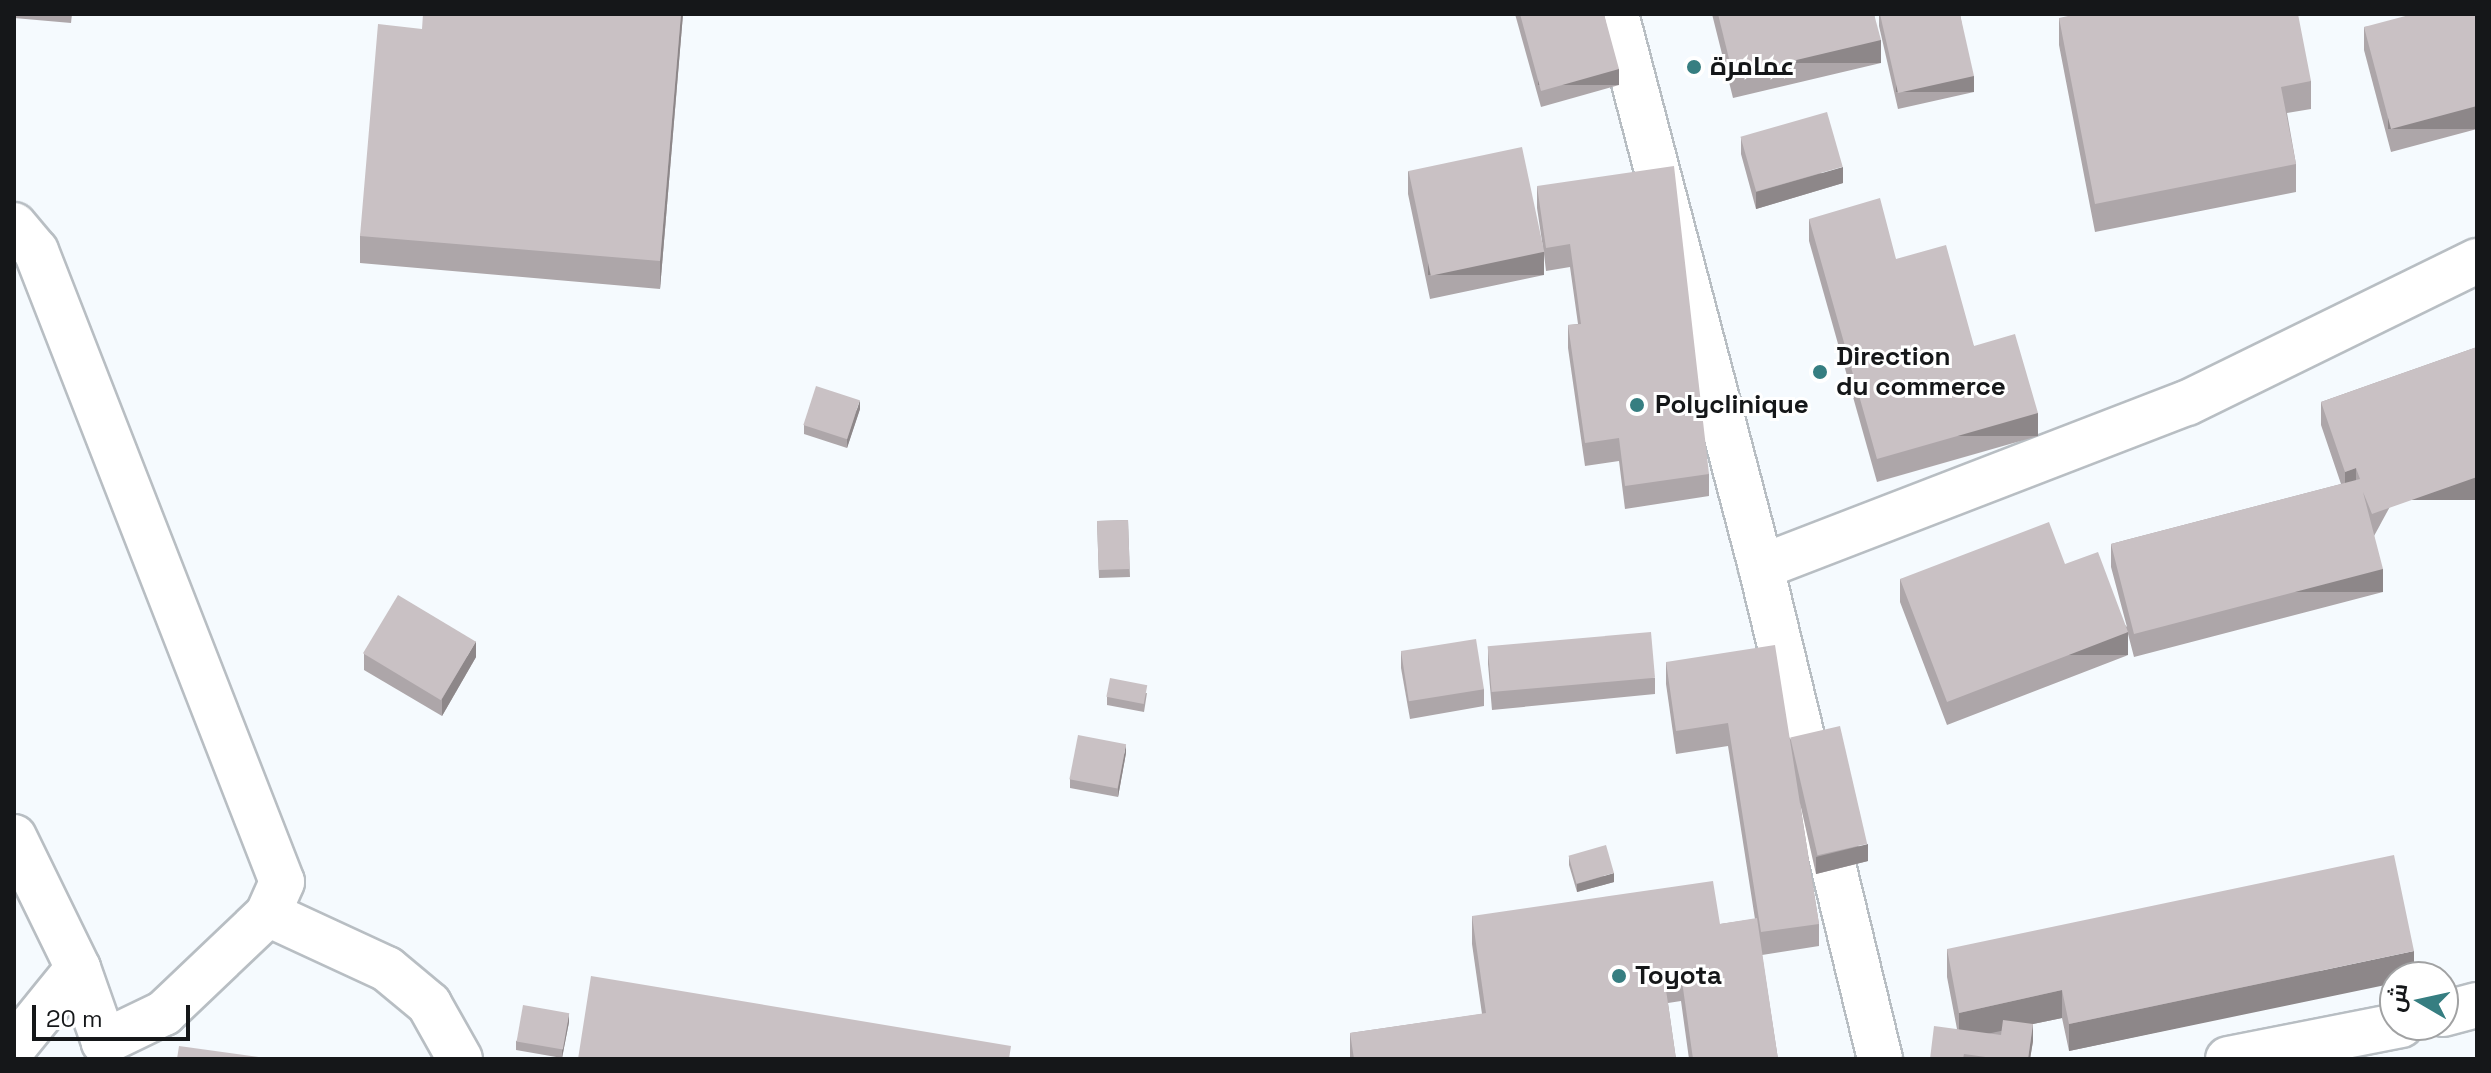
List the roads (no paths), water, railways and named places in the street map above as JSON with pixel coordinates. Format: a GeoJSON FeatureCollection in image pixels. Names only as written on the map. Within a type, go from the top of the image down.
{"type":"FeatureCollection","features":[{"type":"Feature","properties":{"kind":"street"},"geometry":{"type":"LineString","coordinates":[[1616,14],[1761,567],[1880,1059]]}},
{"type":"Feature","properties":{"kind":"street"},"geometry":{"type":"LineString","coordinates":[[14,225],[36,251],[272,846],[282,882],[268,914],[164,1013],[104,1042],[78,968],[14,837]]}},
{"type":"Feature","properties":{"kind":"street"},"geometry":{"type":"LineString","coordinates":[[1761,567],[2187,403],[2477,261]]}},
{"type":"Feature","properties":{"kind":"street"},"geometry":{"type":"LineString","coordinates":[[268,914],[387,969],[429,1004],[460,1059]]}},
{"type":"Feature","properties":{"kind":"street"},"geometry":{"type":"LineString","coordinates":[[14,1047],[78,968]]}},
{"type":"Feature","properties":{"kind":"street"},"geometry":{"type":"LineString","coordinates":[[2228,1059],[2379,1029]]}},
{"type":"Feature","properties":{"kind":"place","name":"عمامرة"},"geometry":{"type":"Point","coordinates":[1694,67]}},
{"type":"Feature","properties":{"kind":"place","name":"Direction du commerce"},"geometry":{"type":"Point","coordinates":[1820,372]}},
{"type":"Feature","properties":{"kind":"place","name":"Polyclinique"},"geometry":{"type":"Point","coordinates":[1637,405]}},
{"type":"Feature","properties":{"kind":"place","name":"Toyota"},"geometry":{"type":"Point","coordinates":[1619,976]}}]}
